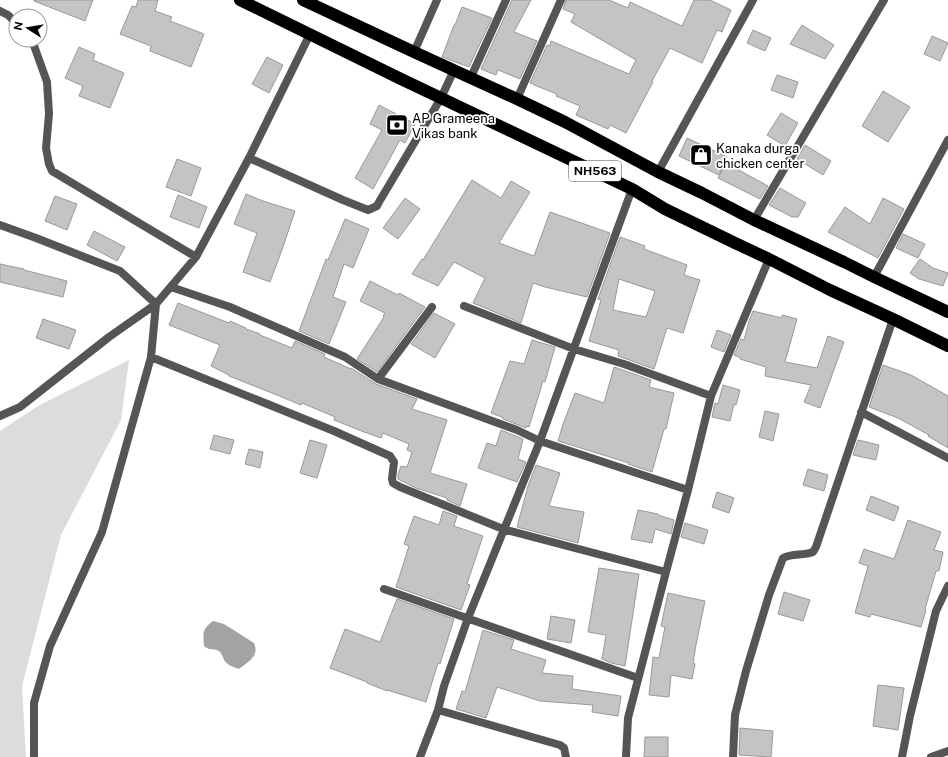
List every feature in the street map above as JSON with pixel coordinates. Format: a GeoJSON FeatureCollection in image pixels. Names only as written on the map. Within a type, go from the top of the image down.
{"type":"FeatureCollection","features":[{"type":"Feature","properties":{"kind":"highway","name":"NH563"},"geometry":{"type":"LineString","coordinates":[[240,0],[632,189],[665,208],[735,243],[948,346]]}},
{"type":"Feature","properties":{"kind":"highway","name":"NH563"},"geometry":{"type":"LineString","coordinates":[[303,0],[517,99],[754,220],[874,277],[947,309]]}},
{"type":"Feature","properties":{"kind":"street"},"geometry":{"type":"LineString","coordinates":[[414,52],[437,0]]}},
{"type":"Feature","properties":{"kind":"street"},"geometry":{"type":"LineString","coordinates":[[471,77],[506,0]]}},
{"type":"Feature","properties":{"kind":"street"},"geometry":{"type":"LineString","coordinates":[[517,99],[561,0]]}},
{"type":"Feature","properties":{"kind":"street"},"geometry":{"type":"LineString","coordinates":[[658,172],[753,0]]}},
{"type":"Feature","properties":{"kind":"street"},"geometry":{"type":"LineString","coordinates":[[754,220],[884,0]]}},
{"type":"Feature","properties":{"kind":"street"},"geometry":{"type":"LineString","coordinates":[[0,416],[20,407],[108,337],[156,304],[196,257],[249,158],[310,34]]}},
{"type":"Feature","properties":{"kind":"street"},"geometry":{"type":"LineString","coordinates":[[35,48],[47,82],[49,114],[46,148],[52,171],[196,257]]}},
{"type":"Feature","properties":{"kind":"street"},"geometry":{"type":"LineString","coordinates":[[249,158],[368,210],[377,206],[441,98],[454,70]]}},
{"type":"Feature","properties":{"kind":"street"},"geometry":{"type":"LineString","coordinates":[[874,277],[948,140]]}},
{"type":"Feature","properties":{"kind":"street"},"geometry":{"type":"LineString","coordinates":[[420,757],[438,710],[444,686],[468,618],[503,529],[540,442],[632,189]]}},
{"type":"Feature","properties":{"kind":"street"},"geometry":{"type":"LineString","coordinates":[[0,225],[120,271],[156,304]]}},
{"type":"Feature","properties":{"kind":"street"},"geometry":{"type":"LineString","coordinates":[[626,757],[628,718],[711,396],[769,259]]}},
{"type":"Feature","properties":{"kind":"street"},"geometry":{"type":"LineString","coordinates":[[171,287],[230,307],[345,357],[378,379],[517,430],[540,442],[688,490]]}},
{"type":"Feature","properties":{"kind":"street"},"geometry":{"type":"LineString","coordinates":[[34,757],[34,703],[50,646],[102,532],[151,357],[156,304]]}},
{"type":"Feature","properties":{"kind":"street"},"geometry":{"type":"LineString","coordinates":[[464,306],[574,349],[624,364],[711,396]]}},
{"type":"Feature","properties":{"kind":"street"},"geometry":{"type":"LineString","coordinates":[[378,379],[432,307]]}},
{"type":"Feature","properties":{"kind":"street"},"geometry":{"type":"LineString","coordinates":[[733,757],[735,715],[746,671],[769,596],[783,558],[789,555],[806,555],[814,552],[893,319]]}},
{"type":"Feature","properties":{"kind":"street"},"geometry":{"type":"LineString","coordinates":[[151,357],[334,431],[390,456],[394,462],[393,483],[406,490],[503,529],[666,572]]}},
{"type":"Feature","properties":{"kind":"street"},"geometry":{"type":"LineString","coordinates":[[861,412],[948,458]]}},
{"type":"Feature","properties":{"kind":"street"},"geometry":{"type":"LineString","coordinates":[[902,757],[910,716],[936,611],[948,586]]}},
{"type":"Feature","properties":{"kind":"street"},"geometry":{"type":"LineString","coordinates":[[384,589],[638,678]]}},
{"type":"Feature","properties":{"kind":"street"},"geometry":{"type":"LineString","coordinates":[[438,710],[560,745],[564,748],[566,757]]}},
{"type":"Feature","properties":{"kind":"street"},"geometry":{"type":"LineString","coordinates":[[931,757],[948,751]]}},
{"type":"Feature","properties":{"kind":"shaded area"},"geometry":{"type":"Polygon","coordinates":[[[129,360],[121,420],[61,535],[22,686],[26,757],[0,757],[0,431],[38,406],[129,360]]]}},
{"type":"Feature","properties":{"kind":"shaded area"},"geometry":{"type":"Polygon","coordinates":[[[213,621],[224,624],[254,643],[254,656],[239,669],[232,667],[227,663],[219,651],[204,646],[203,638],[205,629],[213,621]]]}},
{"type":"Feature","properties":{"kind":"building"},"geometry":{"type":"Polygon","coordinates":[[[34,0],[93,0],[85,21],[34,0]]]}},
{"type":"Feature","properties":{"kind":"building"},"geometry":{"type":"Polygon","coordinates":[[[138,0],[158,0],[155,11],[172,17],[170,21],[204,34],[191,67],[150,51],[151,46],[120,34],[132,6],[136,7],[138,0]]]}},
{"type":"Feature","properties":{"kind":"building"},"geometry":{"type":"Polygon","coordinates":[[[512,0],[531,0],[514,32],[537,41],[520,79],[498,70],[496,75],[481,69],[512,0]]]}},
{"type":"Feature","properties":{"kind":"building"},"geometry":{"type":"Polygon","coordinates":[[[566,0],[609,0],[628,8],[630,2],[682,26],[694,0],[710,0],[731,10],[722,32],[717,30],[702,63],[670,48],[626,133],[610,125],[608,129],[576,115],[580,106],[556,96],[557,94],[530,83],[547,45],[550,46],[551,41],[629,74],[636,60],[571,22],[575,14],[563,9],[566,0]]]}},
{"type":"Feature","properties":{"kind":"building"},"geometry":{"type":"Polygon","coordinates":[[[462,7],[492,18],[469,67],[442,57],[462,7]]]}},
{"type":"Feature","properties":{"kind":"building"},"geometry":{"type":"Polygon","coordinates":[[[802,25],[834,45],[825,59],[790,44],[802,25]]]}},
{"type":"Feature","properties":{"kind":"building"},"geometry":{"type":"Polygon","coordinates":[[[753,30],[771,38],[765,51],[747,43],[753,30]]]}},
{"type":"Feature","properties":{"kind":"building"},"geometry":{"type":"Polygon","coordinates":[[[932,36],[948,43],[940,61],[924,54],[932,36]]]}},
{"type":"Feature","properties":{"kind":"building"},"geometry":{"type":"Polygon","coordinates":[[[79,47],[95,54],[93,60],[124,73],[110,108],[79,96],[83,86],[65,78],[79,47]]]}},
{"type":"Feature","properties":{"kind":"building"},"geometry":{"type":"Polygon","coordinates":[[[267,57],[283,65],[269,93],[252,84],[267,57]]]}},
{"type":"Feature","properties":{"kind":"building"},"geometry":{"type":"Polygon","coordinates":[[[777,75],[798,82],[793,98],[771,90],[777,75]]]}},
{"type":"Feature","properties":{"kind":"building"},"geometry":{"type":"Polygon","coordinates":[[[883,91],[910,107],[888,142],[862,126],[883,91]]]}},
{"type":"Feature","properties":{"kind":"building"},"geometry":{"type":"Polygon","coordinates":[[[379,105],[415,124],[405,143],[400,140],[373,189],[355,178],[382,130],[370,124],[379,105]]]}},
{"type":"Feature","properties":{"kind":"building"},"geometry":{"type":"Polygon","coordinates":[[[781,113],[798,123],[785,146],[767,135],[781,113]]]}},
{"type":"Feature","properties":{"kind":"building"},"geometry":{"type":"Polygon","coordinates":[[[687,138],[727,157],[719,175],[679,156],[687,138]]]}},
{"type":"Feature","properties":{"kind":"building"},"geometry":{"type":"Polygon","coordinates":[[[805,145],[831,161],[823,175],[797,159],[805,145]]]}},
{"type":"Feature","properties":{"kind":"building"},"geometry":{"type":"Polygon","coordinates":[[[177,159],[201,168],[191,196],[166,187],[177,159]]]}},
{"type":"Feature","properties":{"kind":"building"},"geometry":{"type":"Polygon","coordinates":[[[726,163],[768,186],[760,199],[718,178],[726,163]]]}},
{"type":"Feature","properties":{"kind":"building"},"geometry":{"type":"Polygon","coordinates":[[[472,180],[501,198],[511,181],[530,192],[499,243],[534,256],[550,212],[610,233],[587,297],[533,283],[521,323],[473,303],[485,278],[454,262],[438,286],[412,274],[422,259],[423,260],[472,180]]]}},
{"type":"Feature","properties":{"kind":"building"},"geometry":{"type":"Polygon","coordinates":[[[780,188],[806,203],[798,217],[792,217],[769,205],[780,188]]]}},
{"type":"Feature","properties":{"kind":"building"},"geometry":{"type":"Polygon","coordinates":[[[246,194],[295,211],[270,282],[243,272],[257,233],[234,224],[246,194]]]}},
{"type":"Feature","properties":{"kind":"building"},"geometry":{"type":"Polygon","coordinates":[[[178,195],[207,207],[199,228],[170,217],[178,195]]]}},
{"type":"Feature","properties":{"kind":"building"},"geometry":{"type":"Polygon","coordinates":[[[55,196],[77,204],[67,230],[45,221],[55,196]]]}},
{"type":"Feature","properties":{"kind":"building"},"geometry":{"type":"Polygon","coordinates":[[[405,198],[420,209],[398,239],[383,228],[405,198]]]}},
{"type":"Feature","properties":{"kind":"building"},"geometry":{"type":"Polygon","coordinates":[[[883,198],[904,209],[878,258],[828,232],[845,207],[870,224],[883,198]]]}},
{"type":"Feature","properties":{"kind":"building"},"geometry":{"type":"Polygon","coordinates":[[[345,219],[369,229],[353,268],[344,264],[333,297],[346,302],[329,344],[299,331],[326,259],[328,260],[345,219]]]}},
{"type":"Feature","properties":{"kind":"building"},"geometry":{"type":"Polygon","coordinates":[[[94,231],[125,247],[117,261],[87,245],[94,231]]]}},
{"type":"Feature","properties":{"kind":"building"},"geometry":{"type":"Polygon","coordinates":[[[903,234],[925,244],[918,258],[896,248],[903,234]]]}},
{"type":"Feature","properties":{"kind":"building"},"geometry":{"type":"Polygon","coordinates":[[[620,237],[645,246],[644,249],[687,265],[684,275],[700,280],[683,333],[667,328],[654,369],[618,356],[619,350],[589,341],[601,300],[598,299],[620,237]],[[619,279],[613,310],[646,317],[655,291],[619,279]]]}},
{"type":"Feature","properties":{"kind":"building"},"geometry":{"type":"Polygon","coordinates":[[[920,259],[933,268],[948,273],[943,286],[919,279],[910,273],[920,259]]]}},
{"type":"Feature","properties":{"kind":"building"},"geometry":{"type":"Polygon","coordinates":[[[0,264],[67,281],[63,297],[0,282],[0,264]]]}},
{"type":"Feature","properties":{"kind":"building"},"geometry":{"type":"Polygon","coordinates":[[[370,281],[398,295],[399,293],[425,307],[377,372],[357,359],[384,317],[383,316],[385,313],[360,301],[370,281]]]}},
{"type":"Feature","properties":{"kind":"building"},"geometry":{"type":"Polygon","coordinates":[[[178,303],[229,323],[230,321],[292,348],[295,341],[325,354],[324,357],[351,368],[376,384],[417,399],[412,409],[447,420],[430,473],[467,484],[460,506],[447,500],[447,498],[416,488],[398,479],[401,466],[407,467],[412,452],[407,450],[409,444],[383,433],[381,438],[364,432],[334,420],[335,417],[229,376],[211,366],[220,345],[169,325],[178,303]]]}},
{"type":"Feature","properties":{"kind":"building"},"geometry":{"type":"Polygon","coordinates":[[[753,311],[782,318],[782,315],[797,319],[785,362],[817,368],[828,336],[844,342],[820,408],[804,402],[811,385],[765,376],[766,367],[740,359],[741,358],[734,355],[741,339],[744,340],[753,311]]]}},
{"type":"Feature","properties":{"kind":"building"},"geometry":{"type":"Polygon","coordinates":[[[434,313],[455,324],[435,358],[411,344],[434,313]]]}},
{"type":"Feature","properties":{"kind":"building"},"geometry":{"type":"Polygon","coordinates":[[[43,319],[76,330],[69,349],[36,338],[43,319]]]}},
{"type":"Feature","properties":{"kind":"building"},"geometry":{"type":"Polygon","coordinates":[[[717,330],[731,335],[724,352],[711,347],[717,330]]]}},
{"type":"Feature","properties":{"kind":"building"},"geometry":{"type":"Polygon","coordinates":[[[532,340],[555,347],[545,382],[543,381],[529,427],[526,426],[526,428],[491,413],[510,361],[524,364],[532,340]]]}},
{"type":"Feature","properties":{"kind":"building"},"geometry":{"type":"Polygon","coordinates":[[[883,365],[911,375],[948,396],[948,448],[928,436],[929,435],[898,418],[869,407],[883,365]]]}},
{"type":"Feature","properties":{"kind":"building"},"geometry":{"type":"Polygon","coordinates":[[[614,367],[651,380],[649,387],[674,393],[666,429],[664,429],[652,472],[628,464],[629,463],[558,441],[575,393],[604,403],[614,367]]]}},
{"type":"Feature","properties":{"kind":"building"},"geometry":{"type":"Polygon","coordinates":[[[723,385],[740,390],[736,405],[734,404],[730,421],[712,417],[715,403],[718,404],[723,385]]]}},
{"type":"Feature","properties":{"kind":"building"},"geometry":{"type":"Polygon","coordinates":[[[765,411],[779,414],[773,441],[759,437],[765,411]]]}},
{"type":"Feature","properties":{"kind":"building"},"geometry":{"type":"Polygon","coordinates":[[[501,430],[523,439],[518,459],[526,462],[517,482],[478,468],[487,443],[496,446],[501,430]]]}},
{"type":"Feature","properties":{"kind":"building"},"geometry":{"type":"Polygon","coordinates":[[[214,435],[234,440],[230,454],[210,449],[214,435]]]}},
{"type":"Feature","properties":{"kind":"building"},"geometry":{"type":"Polygon","coordinates":[[[310,440],[327,445],[317,478],[300,473],[310,440]]]}},
{"type":"Feature","properties":{"kind":"building"},"geometry":{"type":"Polygon","coordinates":[[[858,440],[879,445],[876,460],[853,455],[858,440]]]}},
{"type":"Feature","properties":{"kind":"building"},"geometry":{"type":"Polygon","coordinates":[[[249,449],[263,452],[260,468],[245,464],[249,449]]]}},
{"type":"Feature","properties":{"kind":"building"},"geometry":{"type":"Polygon","coordinates":[[[536,465],[560,473],[549,506],[584,512],[578,543],[517,527],[528,486],[536,465]]]}},
{"type":"Feature","properties":{"kind":"building"},"geometry":{"type":"Polygon","coordinates":[[[808,469],[828,475],[824,491],[803,485],[808,469]]]}},
{"type":"Feature","properties":{"kind":"building"},"geometry":{"type":"Polygon","coordinates":[[[717,492],[734,498],[729,513],[712,507],[717,492]]]}},
{"type":"Feature","properties":{"kind":"building"},"geometry":{"type":"Polygon","coordinates":[[[871,496],[899,507],[894,521],[866,510],[871,496]]]}},
{"type":"Feature","properties":{"kind":"building"},"geometry":{"type":"Polygon","coordinates":[[[638,510],[658,514],[674,520],[671,534],[655,529],[652,543],[631,539],[638,510]]]}},
{"type":"Feature","properties":{"kind":"building"},"geometry":{"type":"Polygon","coordinates":[[[443,511],[457,516],[454,526],[483,536],[467,584],[470,585],[461,610],[396,587],[409,546],[404,544],[414,516],[439,525],[443,511]]]}},
{"type":"Feature","properties":{"kind":"building"},"geometry":{"type":"Polygon","coordinates":[[[908,520],[941,532],[934,550],[943,552],[939,571],[936,571],[921,627],[871,614],[870,617],[855,613],[868,566],[859,563],[864,549],[894,559],[908,520]]]}},
{"type":"Feature","properties":{"kind":"building"},"geometry":{"type":"Polygon","coordinates":[[[685,523],[708,530],[704,544],[681,537],[685,523]]]}},
{"type":"Feature","properties":{"kind":"building"},"geometry":{"type":"Polygon","coordinates":[[[599,568],[639,574],[625,666],[611,663],[602,659],[606,635],[588,632],[599,568]]]}},
{"type":"Feature","properties":{"kind":"building"},"geometry":{"type":"Polygon","coordinates":[[[784,592],[810,600],[803,621],[778,614],[784,592]]]}},
{"type":"Feature","properties":{"kind":"building"},"geometry":{"type":"Polygon","coordinates":[[[668,593],[705,601],[693,663],[695,664],[692,679],[671,675],[669,697],[649,695],[653,657],[659,658],[665,627],[661,626],[668,593]]]}},
{"type":"Feature","properties":{"kind":"building"},"geometry":{"type":"Polygon","coordinates":[[[397,599],[454,619],[426,702],[387,691],[330,668],[345,629],[380,642],[397,599]]]}},
{"type":"Feature","properties":{"kind":"building"},"geometry":{"type":"Polygon","coordinates":[[[551,616],[575,620],[571,643],[547,639],[551,616]]]}},
{"type":"Feature","properties":{"kind":"building"},"geometry":{"type":"Polygon","coordinates":[[[483,630],[514,640],[511,649],[546,660],[542,673],[573,676],[572,689],[621,696],[618,716],[592,712],[593,705],[540,701],[497,687],[486,718],[456,709],[462,691],[465,692],[483,630]]]}},
{"type":"Feature","properties":{"kind":"building"},"geometry":{"type":"Polygon","coordinates":[[[878,685],[904,688],[898,730],[873,726],[878,685]]]}},
{"type":"Feature","properties":{"kind":"building"},"geometry":{"type":"Polygon","coordinates":[[[740,728],[773,731],[771,757],[739,755],[740,728]]]}},
{"type":"Feature","properties":{"kind":"building"},"geometry":{"type":"Polygon","coordinates":[[[645,737],[668,737],[668,757],[644,757],[645,737]]]}},
{"type":"Feature","properties":{"kind":"place","name":"AP Grameena Vikas bank"},"geometry":{"type":"Point","coordinates":[397,125]}},
{"type":"Feature","properties":{"kind":"place","name":"Kanaka durga chicken center"},"geometry":{"type":"Point","coordinates":[701,155]}}]}
